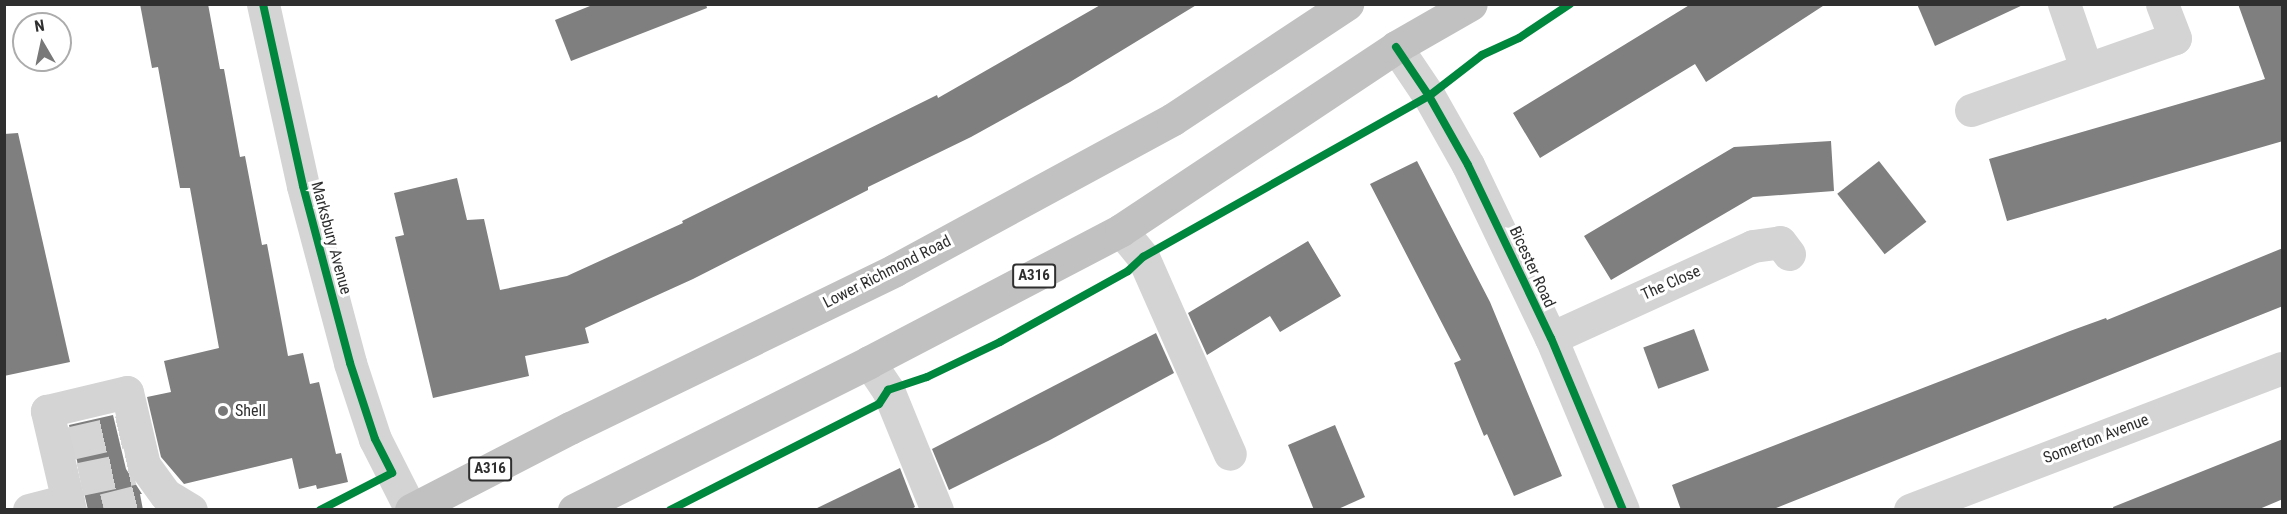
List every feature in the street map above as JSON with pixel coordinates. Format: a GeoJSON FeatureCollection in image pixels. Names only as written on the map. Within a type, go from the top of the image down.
{"type":"FeatureCollection","features":[{"type":"Feature","properties":{"kind":"highway","name":"Lower Richmond Road"},"geometry":{"type":"LineString","coordinates":[[411,510],[570,428],[895,270],[1173,119],[1347,4]]}},
{"type":"Feature","properties":{"kind":"highway","name":"A316"},"geometry":{"type":"LineString","coordinates":[[574,510],[869,362],[1121,230],[1396,47],[1471,4]]}},
{"type":"Feature","properties":{"kind":"street","name":"Marksbury Avenue"},"geometry":{"type":"LineString","coordinates":[[264,4],[303,186],[350,363],[375,439],[411,510]]}},
{"type":"Feature","properties":{"kind":"street"},"geometry":{"type":"LineString","coordinates":[[2064,4],[2086,68]]}},
{"type":"Feature","properties":{"kind":"street"},"geometry":{"type":"LineString","coordinates":[[1971,110],[2175,38],[2162,4]]}},
{"type":"Feature","properties":{"kind":"street","name":"Bicester Road"},"geometry":{"type":"LineString","coordinates":[[1396,47],[1429,96],[1468,165],[1551,338],[1623,510]]}},
{"type":"Feature","properties":{"kind":"street"},"geometry":{"type":"LineString","coordinates":[[1121,230],[1143,257],[1230,454]]}},
{"type":"Feature","properties":{"kind":"street","name":"The Close"},"geometry":{"type":"LineString","coordinates":[[1551,338],[1752,246],[1780,242],[1789,254]]}},
{"type":"Feature","properties":{"kind":"street"},"geometry":{"type":"LineString","coordinates":[[869,362],[888,390],[937,510]]}},
{"type":"Feature","properties":{"kind":"street","name":"Somerton Avenue"},"geometry":{"type":"LineString","coordinates":[[1910,510],[2283,368]]}},
{"type":"Feature","properties":{"kind":"street"},"geometry":{"type":"LineString","coordinates":[[29,510],[70,493],[63,445],[46,411],[127,392],[130,430],[139,466],[166,502]]}},
{"type":"Feature","properties":{"kind":"building"},"geometry":{"type":"Polygon","coordinates":[[[140,4],[208,4],[220,69],[224,69],[240,157],[245,156],[262,245],[267,244],[288,356],[303,353],[310,384],[319,382],[336,454],[341,453],[348,482],[317,489],[316,485],[299,489],[292,458],[184,484],[161,457],[147,397],[171,392],[164,361],[219,348],[190,188],[180,188],[158,67],[152,68],[140,4]]]}},
{"type":"Feature","properties":{"kind":"building"},"geometry":{"type":"Polygon","coordinates":[[[595,4],[706,4],[707,8],[571,61],[555,20],[595,4]]]}},
{"type":"Feature","properties":{"kind":"building"},"geometry":{"type":"Polygon","coordinates":[[[1102,4],[1198,4],[1070,82],[971,137],[868,187],[868,190],[693,279],[585,328],[589,343],[525,356],[529,376],[433,398],[395,237],[404,235],[394,193],[457,178],[467,220],[484,219],[500,290],[567,276],[683,223],[682,221],[937,95],[938,98],[1102,4]]]}},
{"type":"Feature","properties":{"kind":"building"},"geometry":{"type":"Polygon","coordinates":[[[1691,4],[1826,4],[1706,82],[1695,64],[1540,158],[1513,113],[1691,4]]]}},
{"type":"Feature","properties":{"kind":"building"},"geometry":{"type":"Polygon","coordinates":[[[1917,4],[2025,4],[1935,46],[1917,4]]]}},
{"type":"Feature","properties":{"kind":"building"},"geometry":{"type":"Polygon","coordinates":[[[2238,4],[2283,4],[2283,141],[2007,221],[1989,159],[2265,79],[2238,4]]]}},
{"type":"Feature","properties":{"kind":"building"},"geometry":{"type":"Polygon","coordinates":[[[18,133],[70,362],[4,376],[4,134],[18,133]]]}},
{"type":"Feature","properties":{"kind":"building"},"geometry":{"type":"Polygon","coordinates":[[[1831,141],[1834,191],[1753,197],[1611,280],[1584,236],[1734,147],[1831,141]]]}},
{"type":"Feature","properties":{"kind":"building"},"geometry":{"type":"Polygon","coordinates":[[[1417,161],[1490,302],[1562,476],[1514,496],[1487,434],[1484,436],[1454,363],[1461,360],[1370,184],[1417,161]]]}},
{"type":"Feature","properties":{"kind":"building"},"geometry":{"type":"Polygon","coordinates":[[[1879,161],[1926,222],[1885,254],[1837,194],[1879,161]]]}},
{"type":"Feature","properties":{"kind":"building"},"geometry":{"type":"Polygon","coordinates":[[[1308,241],[1341,296],[1280,332],[1270,316],[1207,355],[1188,313],[1308,241]]]}},
{"type":"Feature","properties":{"kind":"building"},"geometry":{"type":"Polygon","coordinates":[[[2283,248],[2283,306],[1771,510],[1681,510],[1672,485],[2070,331],[2106,318],[2107,320],[2283,248]]]}},
{"type":"Feature","properties":{"kind":"building"},"geometry":{"type":"Polygon","coordinates":[[[1694,329],[1709,370],[1658,389],[1643,347],[1694,329]]]}},
{"type":"Feature","properties":{"kind":"building"},"geometry":{"type":"Polygon","coordinates":[[[1156,333],[1174,373],[1050,440],[949,490],[932,449],[1156,333]]]}},
{"type":"Feature","properties":{"kind":"building"},"geometry":{"type":"Polygon","coordinates":[[[113,415],[126,469],[142,494],[140,494],[143,510],[88,510],[69,425],[113,415]]]}},
{"type":"Feature","properties":{"kind":"building"},"geometry":{"type":"Polygon","coordinates":[[[1335,425],[1365,497],[1336,510],[1314,510],[1288,445],[1335,425]]]}},
{"type":"Feature","properties":{"kind":"building"},"geometry":{"type":"Polygon","coordinates":[[[2283,439],[2283,499],[2257,510],[2114,510],[2113,507],[2283,439]]]}},
{"type":"Feature","properties":{"kind":"building"},"geometry":{"type":"Polygon","coordinates":[[[900,468],[915,507],[910,510],[813,510],[900,468]]]}},
{"type":"Feature","properties":{"kind":"tunnel"},"geometry":{"type":"LineString","coordinates":[[71,443],[124,431]]}},
{"type":"Feature","properties":{"kind":"tunnel"},"geometry":{"type":"LineString","coordinates":[[80,479],[133,468]]}},
{"type":"Feature","properties":{"kind":"tunnel"},"geometry":{"type":"LineString","coordinates":[[104,510],[141,501]]}},
{"type":"Feature","properties":{"kind":"cycle path"},"geometry":{"type":"LineString","coordinates":[[263,4],[303,186],[350,363],[375,439],[392,473],[320,510]]}},
{"type":"Feature","properties":{"kind":"cycle path"},"geometry":{"type":"LineString","coordinates":[[670,510],[879,404],[888,390],[927,377],[1000,342],[1128,271],[1143,257],[1429,96],[1482,55],[1519,38],[1570,4]]}},
{"type":"Feature","properties":{"kind":"cycle path"},"geometry":{"type":"LineString","coordinates":[[1396,47],[1429,96],[1468,165],[1551,338],[1623,510]]}},
{"type":"Feature","properties":{"kind":"place","name":"Shell"},"geometry":{"type":"Point","coordinates":[223,411]}}]}
